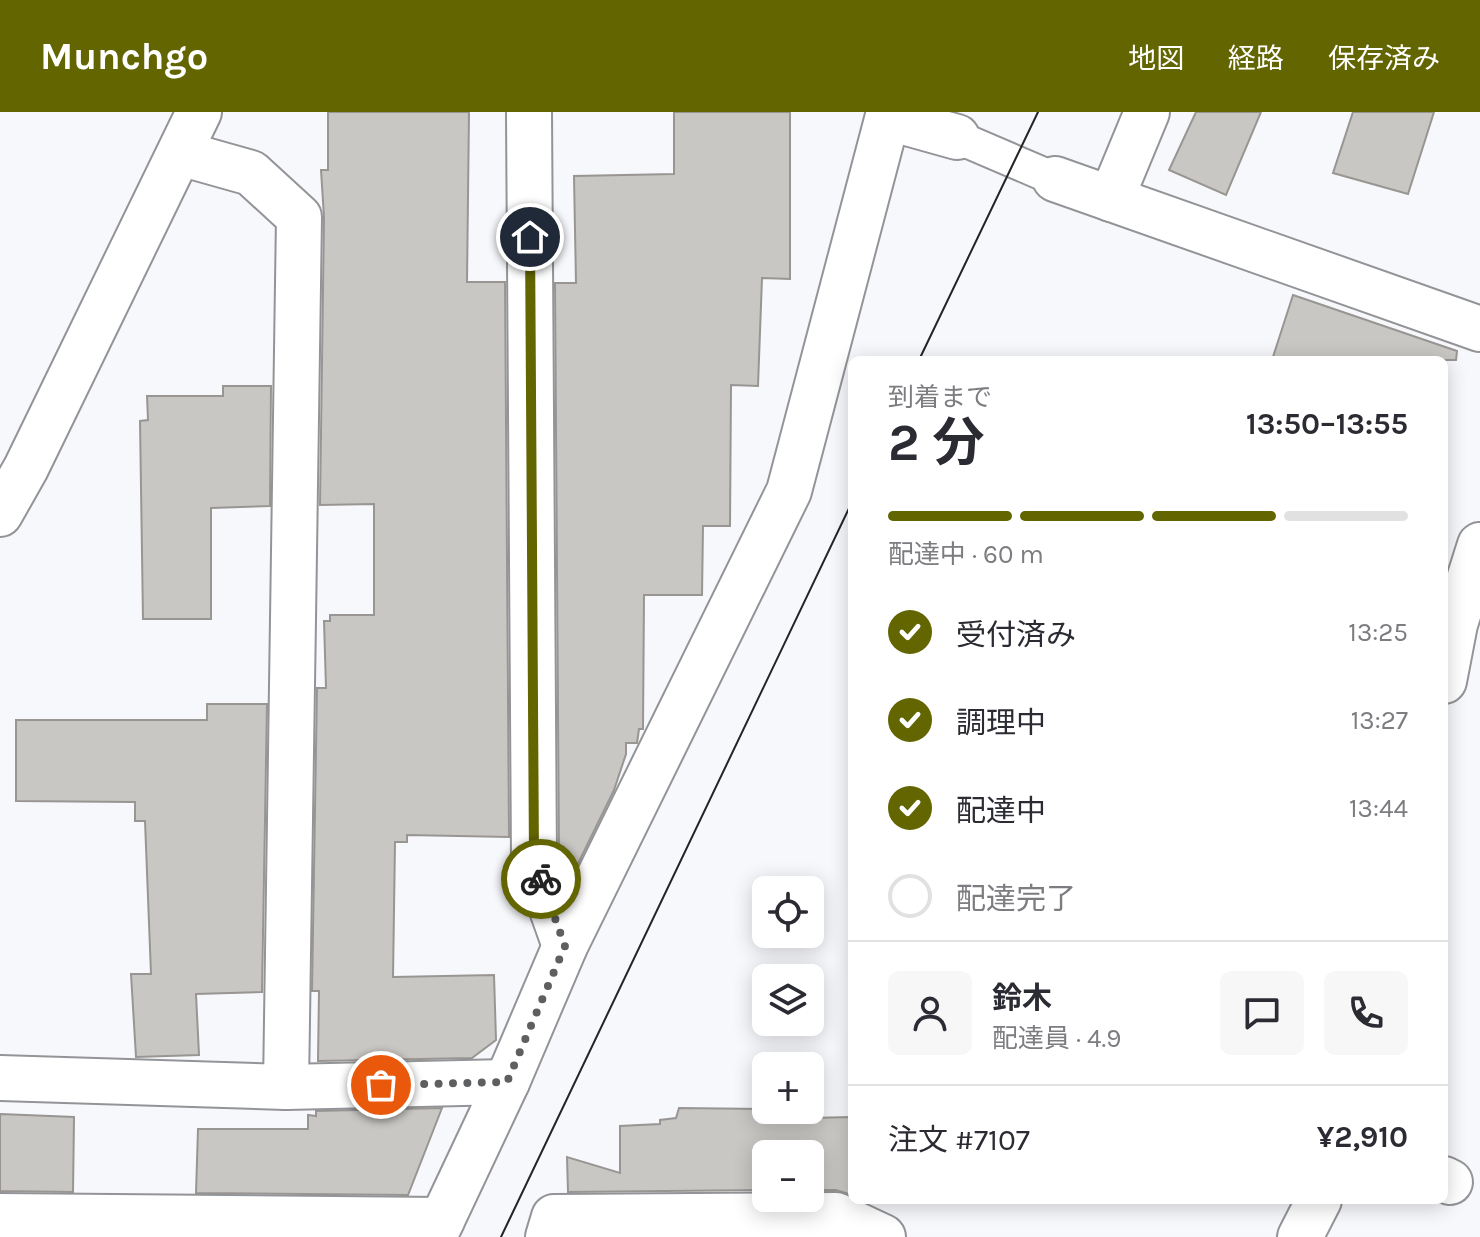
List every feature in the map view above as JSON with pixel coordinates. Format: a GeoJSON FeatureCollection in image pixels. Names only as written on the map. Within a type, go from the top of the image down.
{"type":"FeatureCollection","features":[{"type":"Feature","properties":{"kind":"street"},"geometry":{"type":"LineString","coordinates":[[0,514],[26,468],[199,112]]}},
{"type":"Feature","properties":{"kind":"street"},"geometry":{"type":"LineString","coordinates":[[529,112],[534,859],[565,946]]}},
{"type":"Feature","properties":{"kind":"street"},"geometry":{"type":"LineString","coordinates":[[1111,199],[1147,112]]}},
{"type":"Feature","properties":{"kind":"street"},"geometry":{"type":"LineString","coordinates":[[0,1216],[438,1229],[507,1082],[565,946],[789,491],[889,115],[957,137]]}},
{"type":"Feature","properties":{"kind":"street"},"geometry":{"type":"LineString","coordinates":[[180,153],[251,173],[299,217],[286,1087]]}},
{"type":"Feature","properties":{"kind":"street"},"geometry":{"type":"LineString","coordinates":[[1055,179],[1480,329]]}},
{"type":"Feature","properties":{"kind":"street"},"geometry":{"type":"LineString","coordinates":[[1448,660],[1455,624],[1480,545]]}},
{"type":"Feature","properties":{"kind":"street"},"geometry":{"type":"LineString","coordinates":[[0,1078],[286,1087],[507,1082]]}},
{"type":"Feature","properties":{"kind":"street"},"geometry":{"type":"LineString","coordinates":[[1300,1237],[1317,1204]]}},
{"type":"Feature","properties":{"kind":"street"},"geometry":{"type":"LineString","coordinates":[[548,1237],[554,1217],[836,1215],[883,1237]]}},
{"type":"Feature","properties":{"kind":"lane"},"geometry":{"type":"LineString","coordinates":[[957,137],[1055,179]]}},
{"type":"Feature","properties":{"kind":"building"},"geometry":{"type":"Polygon","coordinates":[[[328,112],[469,112],[467,282],[505,282],[509,837],[407,835],[407,842],[395,842],[393,977],[494,975],[496,1040],[472,1058],[318,1061],[319,991],[312,991],[317,688],[326,688],[324,621],[330,621],[330,615],[374,615],[374,504],[320,505],[324,217],[321,170],[328,170],[328,112]]]}},
{"type":"Feature","properties":{"kind":"building"},"geometry":{"type":"Polygon","coordinates":[[[674,112],[790,112],[790,279],[762,278],[758,386],[731,385],[730,526],[703,526],[702,595],[644,595],[643,729],[639,729],[637,743],[626,743],[626,754],[614,790],[569,882],[559,855],[555,283],[576,283],[574,176],[674,174],[674,112]]]}},
{"type":"Feature","properties":{"kind":"building"},"geometry":{"type":"Polygon","coordinates":[[[1196,112],[1261,112],[1226,195],[1169,170],[1196,112]]]}},
{"type":"Feature","properties":{"kind":"building"},"geometry":{"type":"Polygon","coordinates":[[[1353,112],[1434,112],[1408,194],[1333,173],[1353,112]]]}},
{"type":"Feature","properties":{"kind":"building"},"geometry":{"type":"Polygon","coordinates":[[[1293,295],[1457,351],[1456,360],[1448,360],[1448,356],[1273,356],[1293,295]]]}},
{"type":"Feature","properties":{"kind":"building"},"geometry":{"type":"Polygon","coordinates":[[[223,386],[271,386],[270,506],[211,508],[211,619],[143,619],[140,421],[148,420],[147,396],[223,396],[223,386]]]}},
{"type":"Feature","properties":{"kind":"building"},"geometry":{"type":"Polygon","coordinates":[[[207,704],[267,704],[262,992],[196,994],[199,1055],[136,1057],[131,974],[151,974],[145,821],[135,821],[135,802],[16,801],[16,720],[207,720],[207,704]]]}},
{"type":"Feature","properties":{"kind":"building"},"geometry":{"type":"Polygon","coordinates":[[[442,1108],[408,1195],[196,1193],[198,1129],[308,1129],[308,1115],[316,1116],[316,1111],[442,1108]]]}},
{"type":"Feature","properties":{"kind":"building"},"geometry":{"type":"Polygon","coordinates":[[[679,1108],[752,1109],[752,1124],[824,1124],[824,1118],[848,1117],[848,1194],[824,1190],[824,1140],[752,1140],[752,1190],[568,1192],[567,1157],[620,1173],[620,1126],[660,1124],[660,1120],[676,1118],[679,1108]]]}},
{"type":"Feature","properties":{"kind":"building"},"geometry":{"type":"Polygon","coordinates":[[[0,1114],[74,1117],[73,1192],[0,1191],[0,1114]]]}},
{"type":"Feature","properties":{"kind":"tram line"},"geometry":{"type":"LineString","coordinates":[[921,356],[1038,112]]}},
{"type":"Feature","properties":{"kind":"tram line"},"geometry":{"type":"LineString","coordinates":[[501,1237],[848,510]]}},
{"type":"Feature","properties":{"kind":"way so far"},"geometry":{"type":"LineString","coordinates":[[381,1085],[507,1082],[565,946],[541,879]]}},
{"type":"Feature","properties":{"kind":"route"},"geometry":{"type":"LineString","coordinates":[[530,237],[534,859],[541,879]]}}]}
